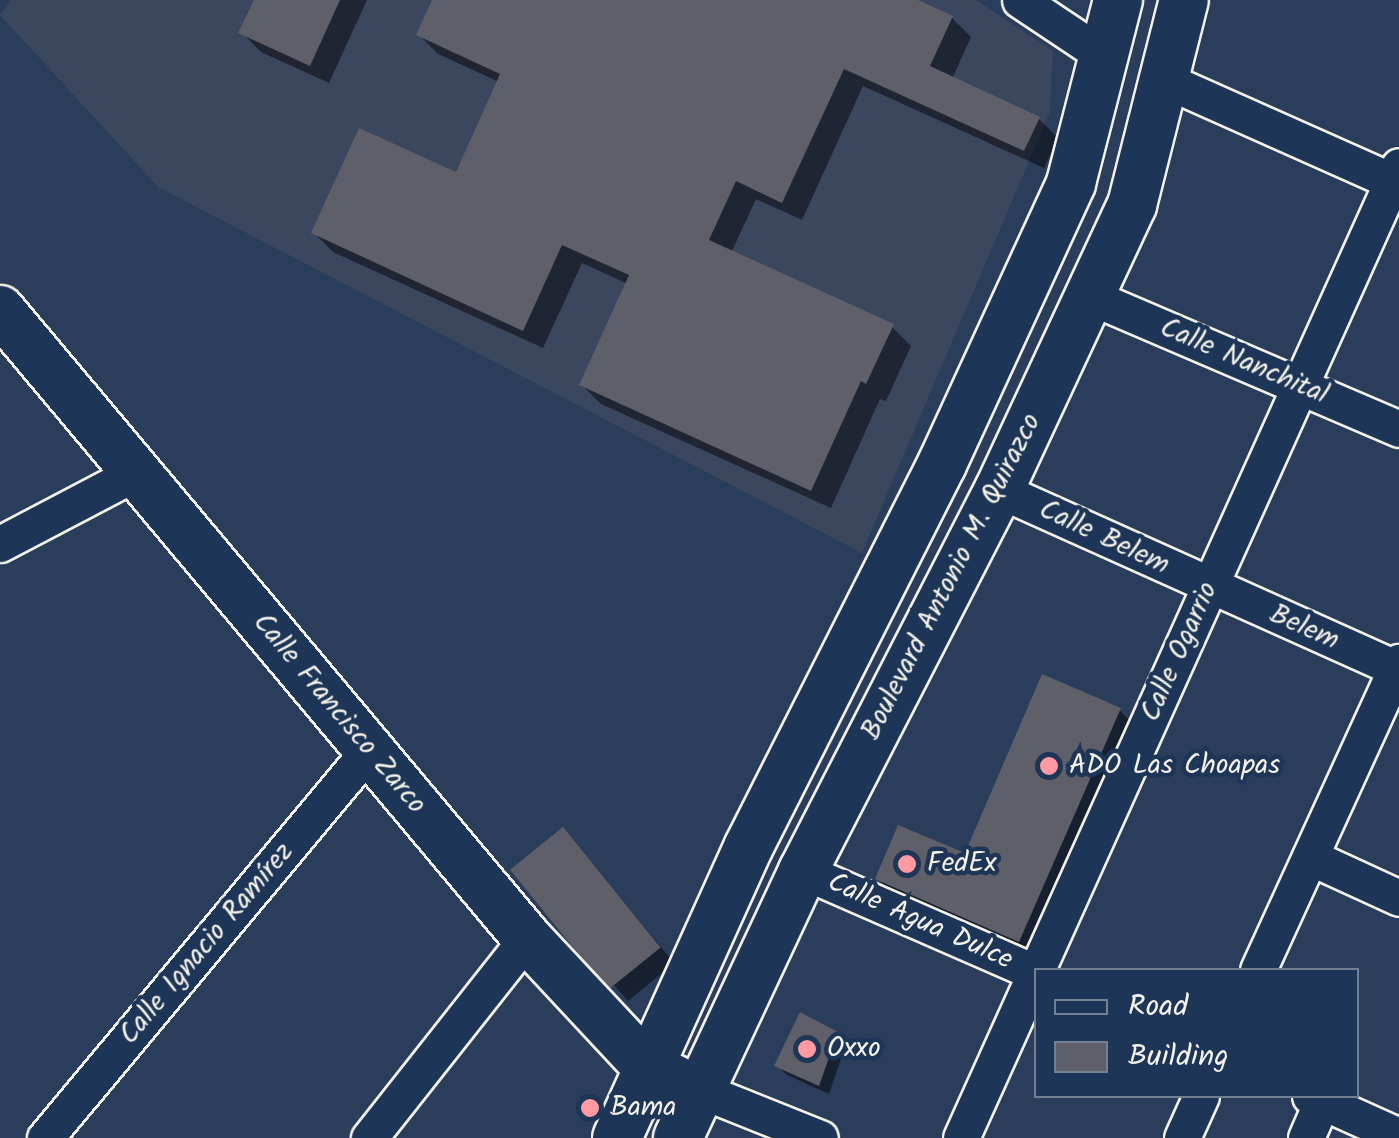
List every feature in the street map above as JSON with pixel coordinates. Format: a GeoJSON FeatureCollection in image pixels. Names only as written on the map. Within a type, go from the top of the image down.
{"type":"FeatureCollection","features":[{"type":"Feature","properties":{"kind":"main road"},"geometry":{"type":"LineString","coordinates":[[616,1138],[748,846],[942,464],[1071,183],[1118,0]]}},
{"type":"Feature","properties":{"kind":"main road","name":"Boulevard Antonio M. Quirazco"},"geometry":{"type":"LineString","coordinates":[[678,1138],[803,870],[999,490],[1132,205],[1184,0]]}},
{"type":"Feature","properties":{"kind":"main road","name":"Calle Francisco Zarco"},"geometry":{"type":"LineString","coordinates":[[0,310],[527,938],[649,1069],[700,1090]]}},
{"type":"Feature","properties":{"kind":"main road"},"geometry":{"type":"LineString","coordinates":[[812,721],[866,748]]}},
{"type":"Feature","properties":{"kind":"street"},"geometry":{"type":"LineString","coordinates":[[1020,0],[1104,56]]}},
{"type":"Feature","properties":{"kind":"street"},"geometry":{"type":"LineString","coordinates":[[1165,80],[1397,177]]}},
{"type":"Feature","properties":{"kind":"street","name":"Calle Ogarrio"},"geometry":{"type":"LineString","coordinates":[[1038,968],[1397,177]]}},
{"type":"Feature","properties":{"kind":"street","name":"Calle Nanchital"},"geometry":{"type":"LineString","coordinates":[[1089,296],[1399,429]]}},
{"type":"Feature","properties":{"kind":"street"},"geometry":{"type":"LineString","coordinates":[[0,544],[137,472]]}},
{"type":"Feature","properties":{"kind":"street","name":"Calle Belem"},"geometry":{"type":"LineString","coordinates":[[999,490],[1210,586]]}},
{"type":"Feature","properties":{"kind":"street","name":"Belem"},"geometry":{"type":"LineString","coordinates":[[1210,586],[1398,667]]}},
{"type":"Feature","properties":{"kind":"street"},"geometry":{"type":"LineString","coordinates":[[1259,968],[1398,667]]}},
{"type":"Feature","properties":{"kind":"street","name":"Calle Ignacio Ramírez"},"geometry":{"type":"LineString","coordinates":[[45,1138],[370,750]]}},
{"type":"Feature","properties":{"kind":"street"},"geometry":{"type":"LineString","coordinates":[[1310,857],[1399,898]]}},
{"type":"Feature","properties":{"kind":"street","name":"Calle Agua Dulce"},"geometry":{"type":"LineString","coordinates":[[803,870],[1034,972]]}},
{"type":"Feature","properties":{"kind":"street"},"geometry":{"type":"LineString","coordinates":[[370,1138],[527,938]]}},
{"type":"Feature","properties":{"kind":"street","name":"Calle Ogarrio"},"geometry":{"type":"LineString","coordinates":[[961,1138],[1034,977]]}},
{"type":"Feature","properties":{"kind":"street"},"geometry":{"type":"LineString","coordinates":[[700,1090],[820,1138]]}},
{"type":"Feature","properties":{"kind":"street"},"geometry":{"type":"LineString","coordinates":[[1182,1138],[1200,1098]]}},
{"type":"Feature","properties":{"kind":"street"},"geometry":{"type":"LineString","coordinates":[[1306,1138],[1316,1098],[1399,1136]]}},
{"type":"Feature","properties":{"kind":"shaded area"},"geometry":{"type":"Polygon","coordinates":[[[11,0],[976,0],[1053,51],[1050,112],[862,553],[158,187],[0,15],[11,0]]]}},
{"type":"Feature","properties":{"kind":"building"},"geometry":{"type":"Polygon","coordinates":[[[254,0],[340,0],[310,66],[238,33],[254,0]]]}},
{"type":"Feature","properties":{"kind":"building"},"geometry":{"type":"Polygon","coordinates":[[[432,0],[918,0],[953,16],[930,66],[1040,117],[1024,151],[844,69],[782,203],[736,181],[709,240],[894,324],[866,384],[861,381],[811,491],[579,385],[629,275],[562,245],[523,331],[311,233],[359,128],[456,172],[500,74],[416,35],[432,0]]]}},
{"type":"Feature","properties":{"kind":"building","name":"ADO Las Choapas"},"geometry":{"type":"Polygon","coordinates":[[[1042,674],[1121,708],[1019,942],[875,879],[898,825],[965,853],[1042,674]]]}},
{"type":"Feature","properties":{"kind":"building"},"geometry":{"type":"Polygon","coordinates":[[[563,827],[661,947],[608,990],[510,870],[563,827]]]}},
{"type":"Feature","properties":{"kind":"building","name":"Oxxo"},"geometry":{"type":"Polygon","coordinates":[[[800,1012],[838,1032],[819,1086],[774,1066],[800,1012]]]}},
{"type":"Feature","properties":{"kind":"place","name":"ADO Las Choapas"},"geometry":{"type":"Point","coordinates":[1049,766]}},
{"type":"Feature","properties":{"kind":"place","name":"FedEx"},"geometry":{"type":"Point","coordinates":[907,864]}},
{"type":"Feature","properties":{"kind":"place","name":"Oxxo"},"geometry":{"type":"Point","coordinates":[807,1049]}},
{"type":"Feature","properties":{"kind":"place","name":"Bama"},"geometry":{"type":"Point","coordinates":[590,1108]}}]}
